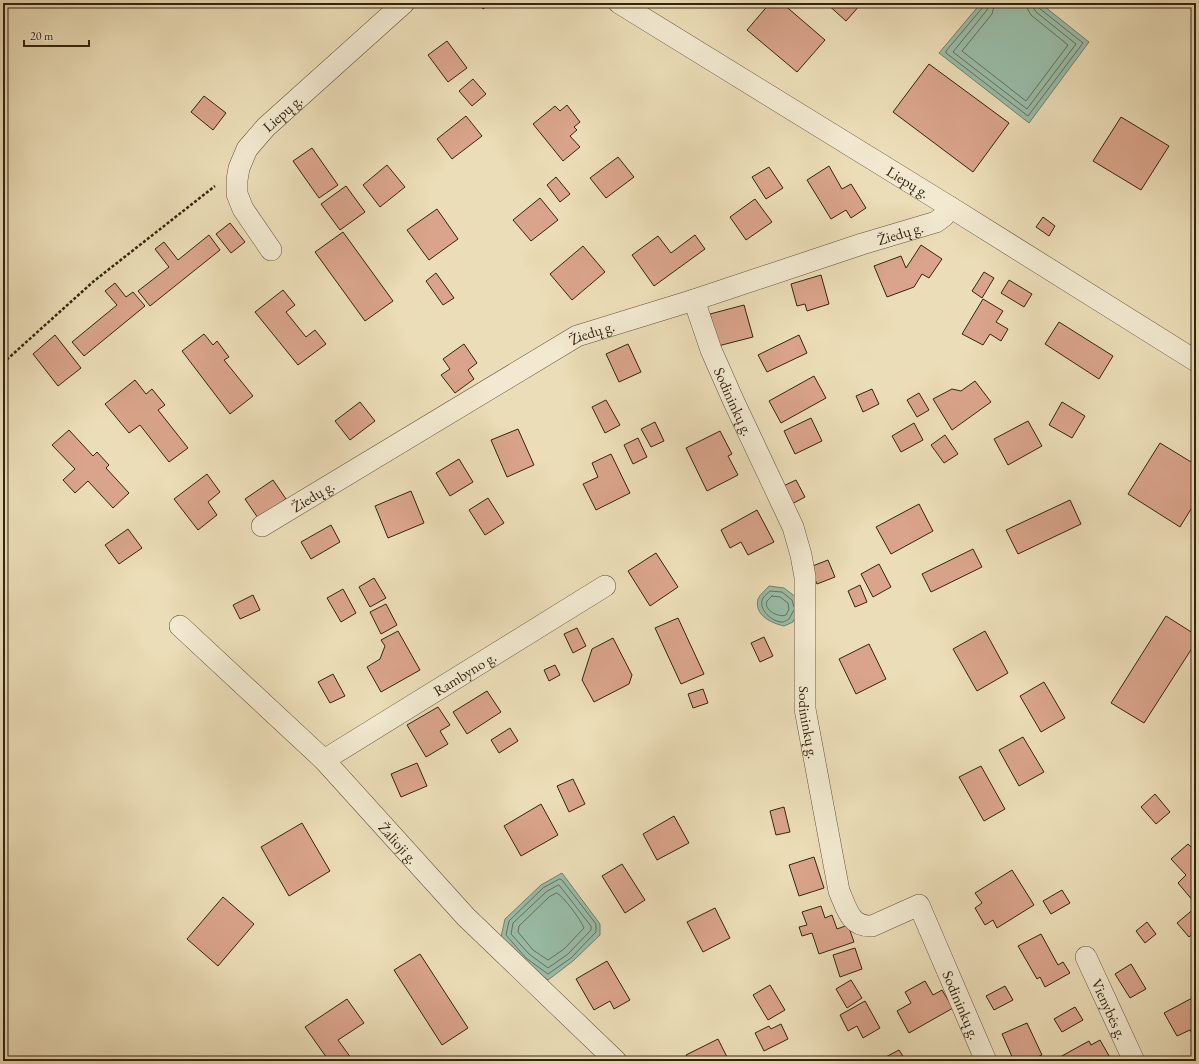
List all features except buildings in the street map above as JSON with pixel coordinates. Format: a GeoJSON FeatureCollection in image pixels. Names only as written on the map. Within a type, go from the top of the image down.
{"type":"FeatureCollection","features":[{"type":"Feature","properties":{"kind":"street","name":"Liepų g."},"geometry":{"type":"LineString","coordinates":[[271,250],[243,209],[237,194],[236,180],[247,149],[266,127],[404,3]]}},
{"type":"Feature","properties":{"kind":"street","name":"Liepų g."},"geometry":{"type":"LineString","coordinates":[[619,3],[1196,361]]}},
{"type":"Feature","properties":{"kind":"street","name":"Žiedų g."},"geometry":{"type":"LineString","coordinates":[[262,526],[576,336],[694,300],[862,244],[936,222],[944,216],[950,207]]}},
{"type":"Feature","properties":{"kind":"street","name":"Sodininkų g."},"geometry":{"type":"LineString","coordinates":[[694,300],[711,350],[737,409],[793,527],[801,555],[805,577],[805,709],[840,891],[852,919],[865,926],[872,926],[919,906],[986,1061]]}},
{"type":"Feature","properties":{"kind":"street","name":"Rambyno g."},"geometry":{"type":"LineString","coordinates":[[324,760],[605,586]]}},
{"type":"Feature","properties":{"kind":"street","name":"Žalioji g."},"geometry":{"type":"LineString","coordinates":[[180,626],[324,760],[466,917],[616,1061]]}},
{"type":"Feature","properties":{"kind":"street","name":"Vienybės g."},"geometry":{"type":"LineString","coordinates":[[1086,957],[1134,1061]]}},
{"type":"Feature","properties":{"kind":"path"},"geometry":{"type":"LineString","coordinates":[[3,363],[94,281],[239,168]]}},
{"type":"Feature","properties":{"kind":"water"},"geometry":{"type":"Polygon","coordinates":[[[981,3],[1040,3],[1089,42],[1029,123],[939,53],[981,3]]]}},
{"type":"Feature","properties":{"kind":"water"},"geometry":{"type":"Polygon","coordinates":[[[769,586],[784,588],[797,598],[798,610],[793,622],[784,626],[774,623],[761,614],[757,605],[758,599],[769,586]]]}},
{"type":"Feature","properties":{"kind":"water"},"geometry":{"type":"Polygon","coordinates":[[[562,873],[600,924],[600,935],[573,961],[548,980],[523,961],[501,937],[505,919],[541,885],[562,873]]]}}]}
